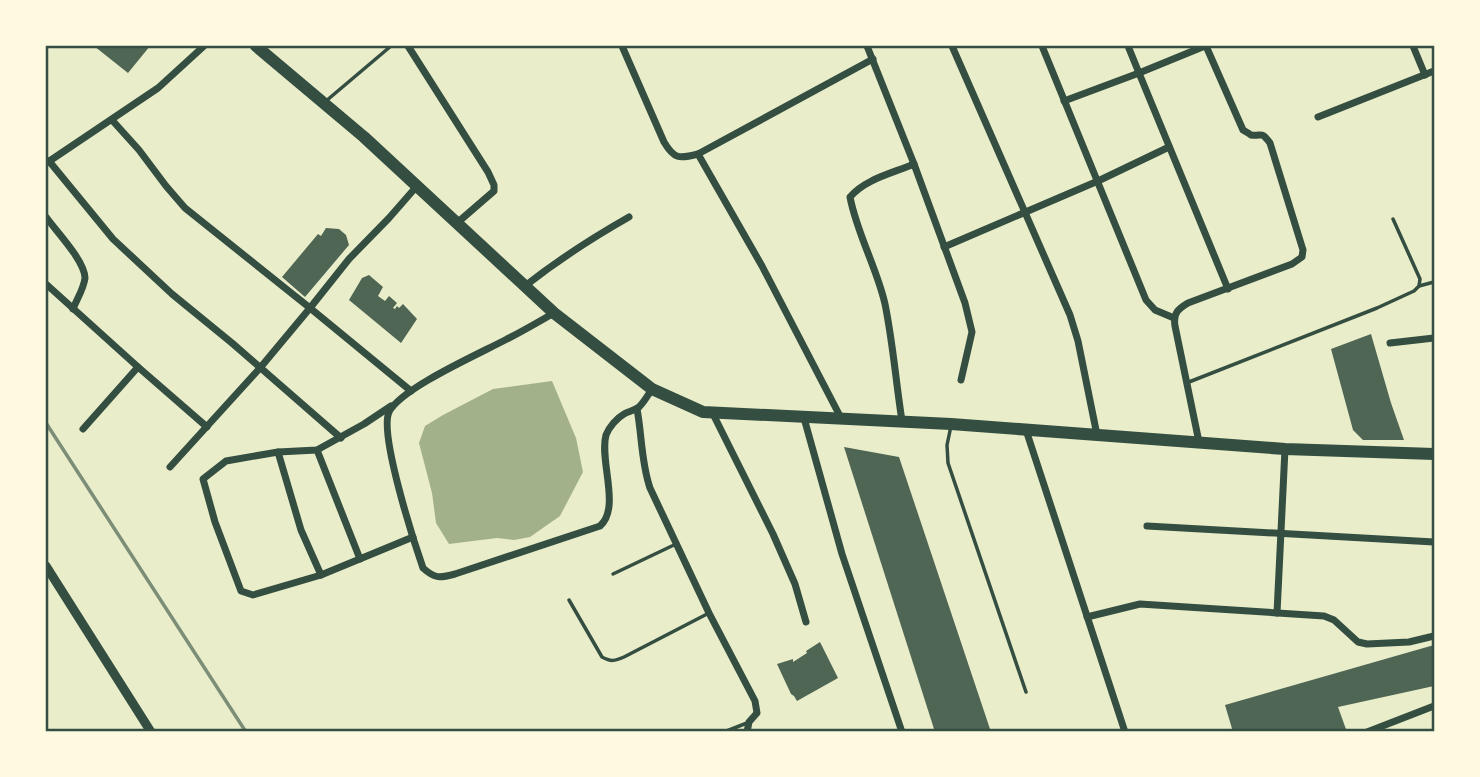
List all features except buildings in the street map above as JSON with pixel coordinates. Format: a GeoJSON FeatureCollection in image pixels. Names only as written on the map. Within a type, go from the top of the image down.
{"type":"FeatureCollection","features":[{"type":"Feature","properties":{"kind":"highway"},"geometry":{"type":"LineString","coordinates":[[260,47],[364,137],[554,313],[652,389],[703,412],[951,424],[1285,449],[1434,454]]}},
{"type":"Feature","properties":{"kind":"street"},"geometry":{"type":"LineString","coordinates":[[204,46],[158,88],[47,162],[113,239],[172,294],[341,438]]}},
{"type":"Feature","properties":{"kind":"street"},"geometry":{"type":"LineString","coordinates":[[408,46],[494,185],[494,191],[457,223]]}},
{"type":"Feature","properties":{"kind":"street"},"geometry":{"type":"LineString","coordinates":[[622,46],[671,153],[680,157],[698,154],[873,59]]}},
{"type":"Feature","properties":{"kind":"street"},"geometry":{"type":"LineString","coordinates":[[867,46],[965,303],[972,332],[961,380]]}},
{"type":"Feature","properties":{"kind":"street"},"geometry":{"type":"LineString","coordinates":[[952,46],[1070,315],[1097,435]]}},
{"type":"Feature","properties":{"kind":"street"},"geometry":{"type":"LineString","coordinates":[[1042,46],[1146,300],[1155,310],[1174,318]]}},
{"type":"Feature","properties":{"kind":"street"},"geometry":{"type":"LineString","coordinates":[[1128,46],[1228,289]]}},
{"type":"Feature","properties":{"kind":"street"},"geometry":{"type":"LineString","coordinates":[[1064,101],[1206,46],[1243,130],[1250,135],[1265,136],[1270,143],[1303,250],[1302,257],[1292,264],[1188,303],[1175,313],[1199,442]]}},
{"type":"Feature","properties":{"kind":"street"},"geometry":{"type":"LineString","coordinates":[[1413,46],[1426,75]]}},
{"type":"Feature","properties":{"kind":"street"},"geometry":{"type":"LineString","coordinates":[[1318,117],[1434,71]]}},
{"type":"Feature","properties":{"kind":"street"},"geometry":{"type":"LineString","coordinates":[[112,120],[185,208],[411,391]]}},
{"type":"Feature","properties":{"kind":"street"},"geometry":{"type":"LineString","coordinates":[[944,247],[1169,147]]}},
{"type":"Feature","properties":{"kind":"street"},"geometry":{"type":"LineString","coordinates":[[698,154],[762,267],[842,419]]}},
{"type":"Feature","properties":{"kind":"street"},"geometry":{"type":"LineString","coordinates":[[902,421],[885,305],[850,197],[864,184],[914,164]]}},
{"type":"Feature","properties":{"kind":"street"},"geometry":{"type":"LineString","coordinates":[[170,467],[260,368],[349,258],[417,186]]}},
{"type":"Feature","properties":{"kind":"street"},"geometry":{"type":"LineString","coordinates":[[46,217],[83,269],[85,278],[82,290],[73,309]]}},
{"type":"Feature","properties":{"kind":"street"},"geometry":{"type":"LineString","coordinates":[[525,286],[555,262],[629,217]]}},
{"type":"Feature","properties":{"kind":"street"},"geometry":{"type":"LineString","coordinates":[[46,284],[207,426]]}},
{"type":"Feature","properties":{"kind":"street"},"geometry":{"type":"LineString","coordinates":[[413,537],[321,575],[254,595],[241,591],[215,522],[203,478],[226,461],[278,452],[317,450],[341,438],[419,385],[554,313]]}},
{"type":"Feature","properties":{"kind":"street"},"geometry":{"type":"LineString","coordinates":[[1390,343],[1434,338]]}},
{"type":"Feature","properties":{"kind":"street"},"geometry":{"type":"LineString","coordinates":[[83,429],[138,367]]}},
{"type":"Feature","properties":{"kind":"street"},"geometry":{"type":"LineString","coordinates":[[398,401],[388,413],[388,432],[398,486],[423,568],[432,576],[442,578],[600,526],[606,521],[610,509],[606,435],[613,422],[637,409],[652,389]]}},
{"type":"Feature","properties":{"kind":"street"},"geometry":{"type":"LineString","coordinates":[[637,409],[642,432],[644,471],[655,500],[755,701],[757,713],[749,722],[747,732]]}},
{"type":"Feature","properties":{"kind":"street"},"geometry":{"type":"LineString","coordinates":[[713,414],[773,534],[795,584],[806,622]]}},
{"type":"Feature","properties":{"kind":"street"},"geometry":{"type":"LineString","coordinates":[[804,418],[842,555],[902,732]]}},
{"type":"Feature","properties":{"kind":"street"},"geometry":{"type":"LineString","coordinates":[[1026,430],[1125,732]]}},
{"type":"Feature","properties":{"kind":"street"},"geometry":{"type":"LineString","coordinates":[[1278,613],[1285,449]]}},
{"type":"Feature","properties":{"kind":"street"},"geometry":{"type":"LineString","coordinates":[[317,450],[360,559]]}},
{"type":"Feature","properties":{"kind":"street"},"geometry":{"type":"LineString","coordinates":[[278,452],[301,530],[321,575]]}},
{"type":"Feature","properties":{"kind":"street"},"geometry":{"type":"LineString","coordinates":[[1147,526],[1434,542]]}},
{"type":"Feature","properties":{"kind":"street"},"geometry":{"type":"LineString","coordinates":[[46,566],[152,732]]}},
{"type":"Feature","properties":{"kind":"street"},"geometry":{"type":"LineString","coordinates":[[1087,617],[1140,604],[1324,616],[1334,620],[1358,642],[1367,644],[1409,642],[1434,636]]}},
{"type":"Feature","properties":{"kind":"street"},"geometry":{"type":"LineString","coordinates":[[1367,732],[1434,706]]}},
{"type":"Feature","properties":{"kind":"lane"},"geometry":{"type":"LineString","coordinates":[[324,103],[391,46]]}},
{"type":"Feature","properties":{"kind":"lane"},"geometry":{"type":"LineString","coordinates":[[1393,219],[1420,279],[1419,286]]}},
{"type":"Feature","properties":{"kind":"lane"},"geometry":{"type":"LineString","coordinates":[[1187,383],[1377,308],[1414,291],[1419,286],[1434,282]]}},
{"type":"Feature","properties":{"kind":"lane"},"geometry":{"type":"LineString","coordinates":[[951,424],[947,445],[948,463],[1026,692]]}},
{"type":"Feature","properties":{"kind":"lane"},"geometry":{"type":"LineString","coordinates":[[613,574],[676,544]]}},
{"type":"Feature","properties":{"kind":"lane"},"geometry":{"type":"LineString","coordinates":[[569,600],[603,657],[609,661],[616,661],[709,613]]}},
{"type":"Feature","properties":{"kind":"lane"},"geometry":{"type":"LineString","coordinates":[[724,732],[749,722]]}},
{"type":"Feature","properties":{"kind":"shaded area"},"geometry":{"type":"Polygon","coordinates":[[[552,381],[576,438],[583,472],[560,516],[530,537],[449,544],[436,523],[432,493],[419,443],[425,426],[493,389],[552,381]]]}},
{"type":"Feature","properties":{"kind":"railway"},"geometry":{"type":"LineString","coordinates":[[46,423],[246,732]]}}]}
